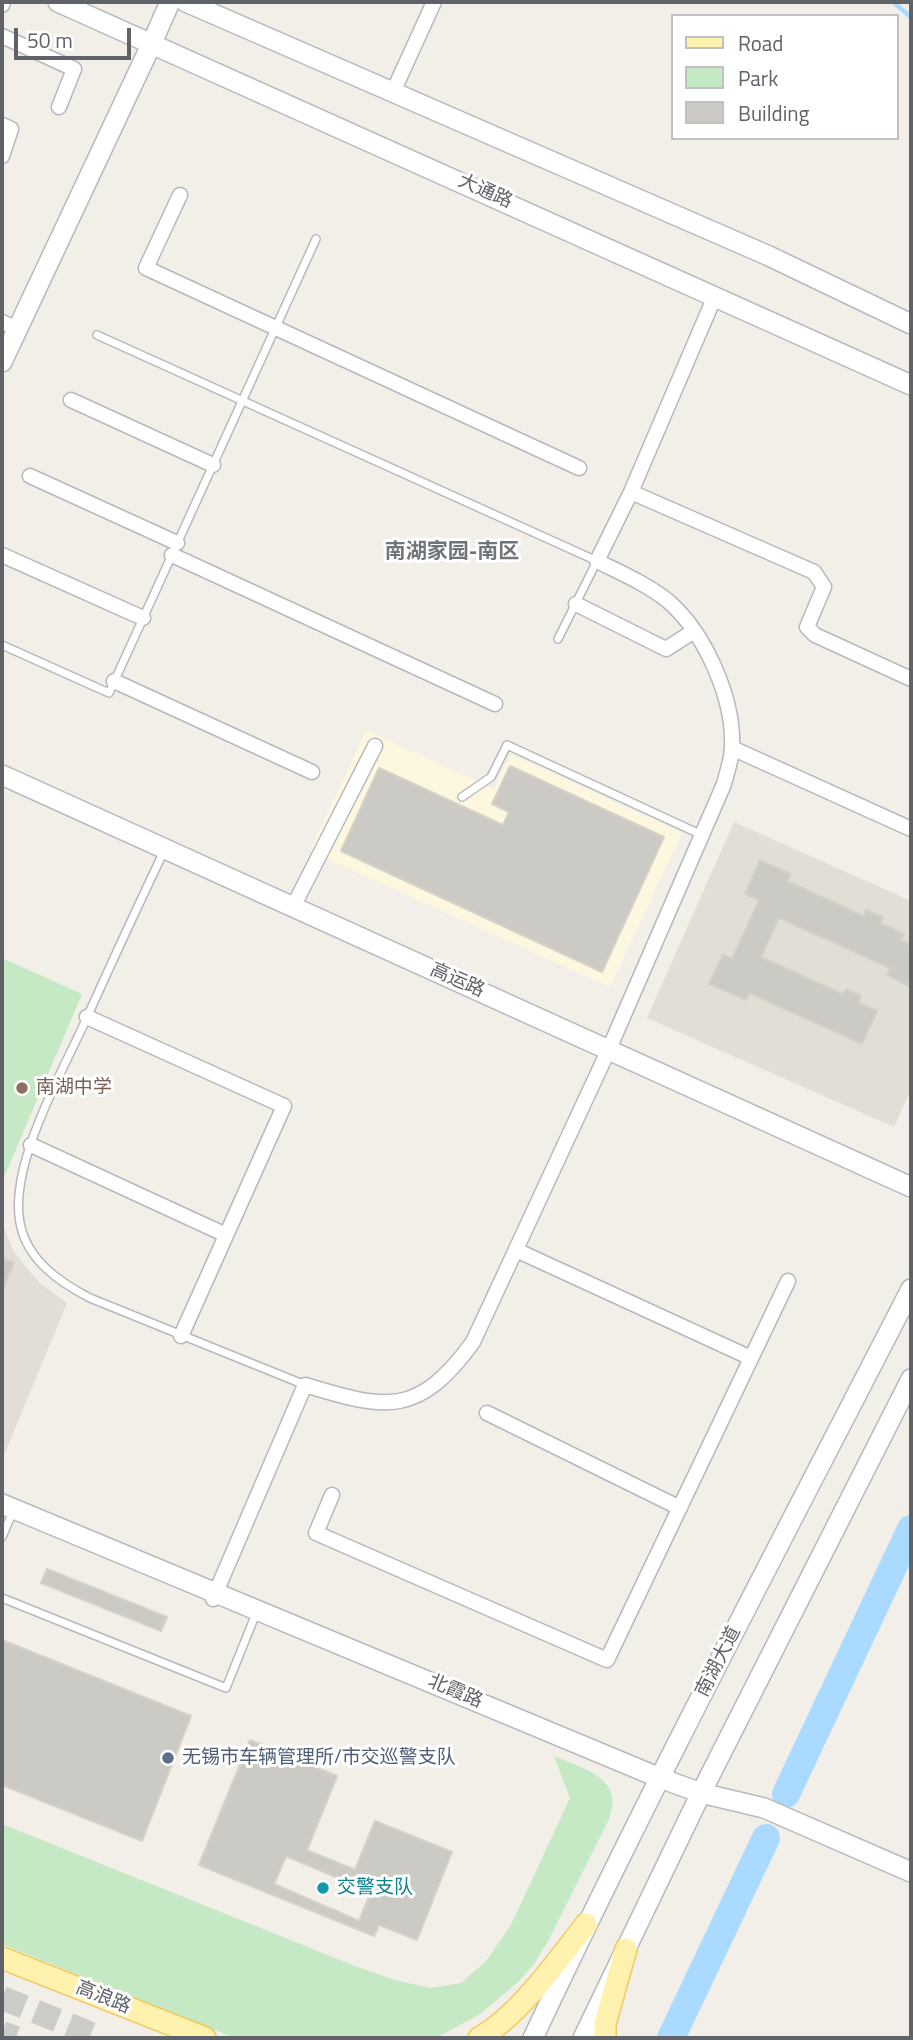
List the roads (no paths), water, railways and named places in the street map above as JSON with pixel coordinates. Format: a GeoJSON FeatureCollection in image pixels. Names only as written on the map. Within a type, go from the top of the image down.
{"type":"FeatureCollection","features":[{"type":"Feature","properties":{"kind":"main road"},"geometry":{"type":"LineString","coordinates":[[479,2038],[495,2030],[544,1978],[586,1924]]}},
{"type":"Feature","properties":{"kind":"main road"},"geometry":{"type":"LineString","coordinates":[[605,2038],[604,2024],[626,1948]]}},
{"type":"Feature","properties":{"kind":"main road","name":"高浪路"},"geometry":{"type":"LineString","coordinates":[[2,1958],[205,2038]]}},
{"type":"Feature","properties":{"kind":"street","name":"大通路"},"geometry":{"type":"LineString","coordinates":[[58,2],[911,384]]}},
{"type":"Feature","properties":{"kind":"street"},"geometry":{"type":"LineString","coordinates":[[147,43],[159,2]]}},
{"type":"Feature","properties":{"kind":"street"},"geometry":{"type":"LineString","coordinates":[[2,362],[7,328],[147,43],[170,2]]}},
{"type":"Feature","properties":{"kind":"street"},"geometry":{"type":"LineString","coordinates":[[186,2],[769,256],[911,324]]}},
{"type":"Feature","properties":{"kind":"street"},"geometry":{"type":"LineString","coordinates":[[393,92],[434,2]]}},
{"type":"Feature","properties":{"kind":"street"},"geometry":{"type":"LineString","coordinates":[[2,36],[74,69],[59,107]]}},
{"type":"Feature","properties":{"kind":"street"},"geometry":{"type":"LineString","coordinates":[[2,125],[11,129],[2,156]]}},
{"type":"Feature","properties":{"kind":"street"},"geometry":{"type":"LineString","coordinates":[[180,195],[146,268],[579,468]]}},
{"type":"Feature","properties":{"kind":"street"},"geometry":{"type":"LineString","coordinates":[[215,1596],[305,1385],[348,1398],[380,1403],[408,1401],[433,1386],[457,1365],[473,1342],[608,1051],[724,784],[732,748],[730,710],[716,669],[694,631],[668,602],[640,583],[597,561],[631,492],[715,296]]}},
{"type":"Feature","properties":{"kind":"street"},"geometry":{"type":"LineString","coordinates":[[71,400],[213,465]]}},
{"type":"Feature","properties":{"kind":"street"},"geometry":{"type":"LineString","coordinates":[[30,476],[174,549],[495,704]]}},
{"type":"Feature","properties":{"kind":"street"},"geometry":{"type":"LineString","coordinates":[[631,492],[814,572],[824,587],[807,627],[815,635],[911,679]]}},
{"type":"Feature","properties":{"kind":"street"},"geometry":{"type":"LineString","coordinates":[[2,555],[143,618]]}},
{"type":"Feature","properties":{"kind":"street"},"geometry":{"type":"LineString","coordinates":[[576,604],[666,649],[694,631]]}},
{"type":"Feature","properties":{"kind":"street"},"geometry":{"type":"LineString","coordinates":[[114,681],[312,772]]}},
{"type":"Feature","properties":{"kind":"street"},"geometry":{"type":"LineString","coordinates":[[293,908],[375,746]]}},
{"type":"Feature","properties":{"kind":"street"},"geometry":{"type":"LineString","coordinates":[[732,748],[911,829]]}},
{"type":"Feature","properties":{"kind":"street","name":"高运路"},"geometry":{"type":"LineString","coordinates":[[2,775],[164,852],[911,1187]]}},
{"type":"Feature","properties":{"kind":"street","name":"高运路"},"geometry":{"type":"LineString","coordinates":[[2,783],[293,908],[911,1192]]}},
{"type":"Feature","properties":{"kind":"street"},"geometry":{"type":"LineString","coordinates":[[87,1017],[284,1106],[181,1336]]}},
{"type":"Feature","properties":{"kind":"street"},"geometry":{"type":"LineString","coordinates":[[31,1145],[226,1235]]}},
{"type":"Feature","properties":{"kind":"street"},"geometry":{"type":"LineString","coordinates":[[516,1250],[751,1358]]}},
{"type":"Feature","properties":{"kind":"street"},"geometry":{"type":"LineString","coordinates":[[332,1495],[316,1533],[607,1660],[788,1281]]}},
{"type":"Feature","properties":{"kind":"street","name":"南湖大道"},"geometry":{"type":"LineString","coordinates":[[533,2038],[586,1924],[911,1289]]}},
{"type":"Feature","properties":{"kind":"street"},"geometry":{"type":"LineString","coordinates":[[583,2038],[700,1796],[911,1380]]}},
{"type":"Feature","properties":{"kind":"street"},"geometry":{"type":"LineString","coordinates":[[487,1413],[680,1507]]}},
{"type":"Feature","properties":{"kind":"street","name":"北霞路"},"geometry":{"type":"LineString","coordinates":[[5,1510],[659,1780]]}},
{"type":"Feature","properties":{"kind":"street","name":"北霞路"},"geometry":{"type":"LineString","coordinates":[[215,1596],[255,1616],[659,1780],[700,1796],[763,1814],[911,1878]]}},
{"type":"Feature","properties":{"kind":"street","name":"北霞路"},"geometry":{"type":"LineString","coordinates":[[700,1796],[764,1808],[911,1872]]}},
{"type":"Feature","properties":{"kind":"lane"},"geometry":{"type":"LineString","coordinates":[[2,645],[108,694],[316,239]]}},
{"type":"Feature","properties":{"kind":"lane"},"geometry":{"type":"LineString","coordinates":[[97,335],[597,561],[558,639]]}},
{"type":"Feature","properties":{"kind":"lane"},"geometry":{"type":"LineString","coordinates":[[462,797],[491,776],[507,745],[702,835]]}},
{"type":"Feature","properties":{"kind":"lane"},"geometry":{"type":"LineString","coordinates":[[164,852],[31,1145],[19,1195],[20,1224],[29,1247],[45,1269],[68,1287],[181,1336],[305,1385]]}},
{"type":"Feature","properties":{"kind":"lane"},"geometry":{"type":"LineString","coordinates":[[2,1537],[5,1510]]}},
{"type":"Feature","properties":{"kind":"lane"},"geometry":{"type":"LineString","coordinates":[[2,1598],[226,1688],[255,1616]]}},
{"type":"Feature","properties":{"kind":"waterway"},"geometry":{"type":"LineString","coordinates":[[893,2],[911,17]]}},
{"type":"Feature","properties":{"kind":"waterway"},"geometry":{"type":"LineString","coordinates":[[786,1794],[911,1529]]}},
{"type":"Feature","properties":{"kind":"waterway"},"geometry":{"type":"LineString","coordinates":[[671,2038],[766,1838]]}},
{"type":"Feature","properties":{"kind":"tunnel"},"geometry":{"type":"LineString","coordinates":[[2,1998],[101,2038]]}},
{"type":"Feature","properties":{"kind":"tunnel"},"geometry":{"type":"LineString","coordinates":[[2,2033],[16,2038]]}},
{"type":"Feature","properties":{"kind":"place","name":"南湖中学"},"geometry":{"type":"Point","coordinates":[22,1088]}},
{"type":"Feature","properties":{"kind":"place","name":"无锡市车辆管理所/市交巡警支队"},"geometry":{"type":"Point","coordinates":[168,1758]}},
{"type":"Feature","properties":{"kind":"place","name":"交警支队"},"geometry":{"type":"Point","coordinates":[323,1888]}},
{"type":"Feature","properties":{"kind":"district","name":"南湖家园-南区"},"geometry":{"type":"Point","coordinates":[452,553]}}]}
